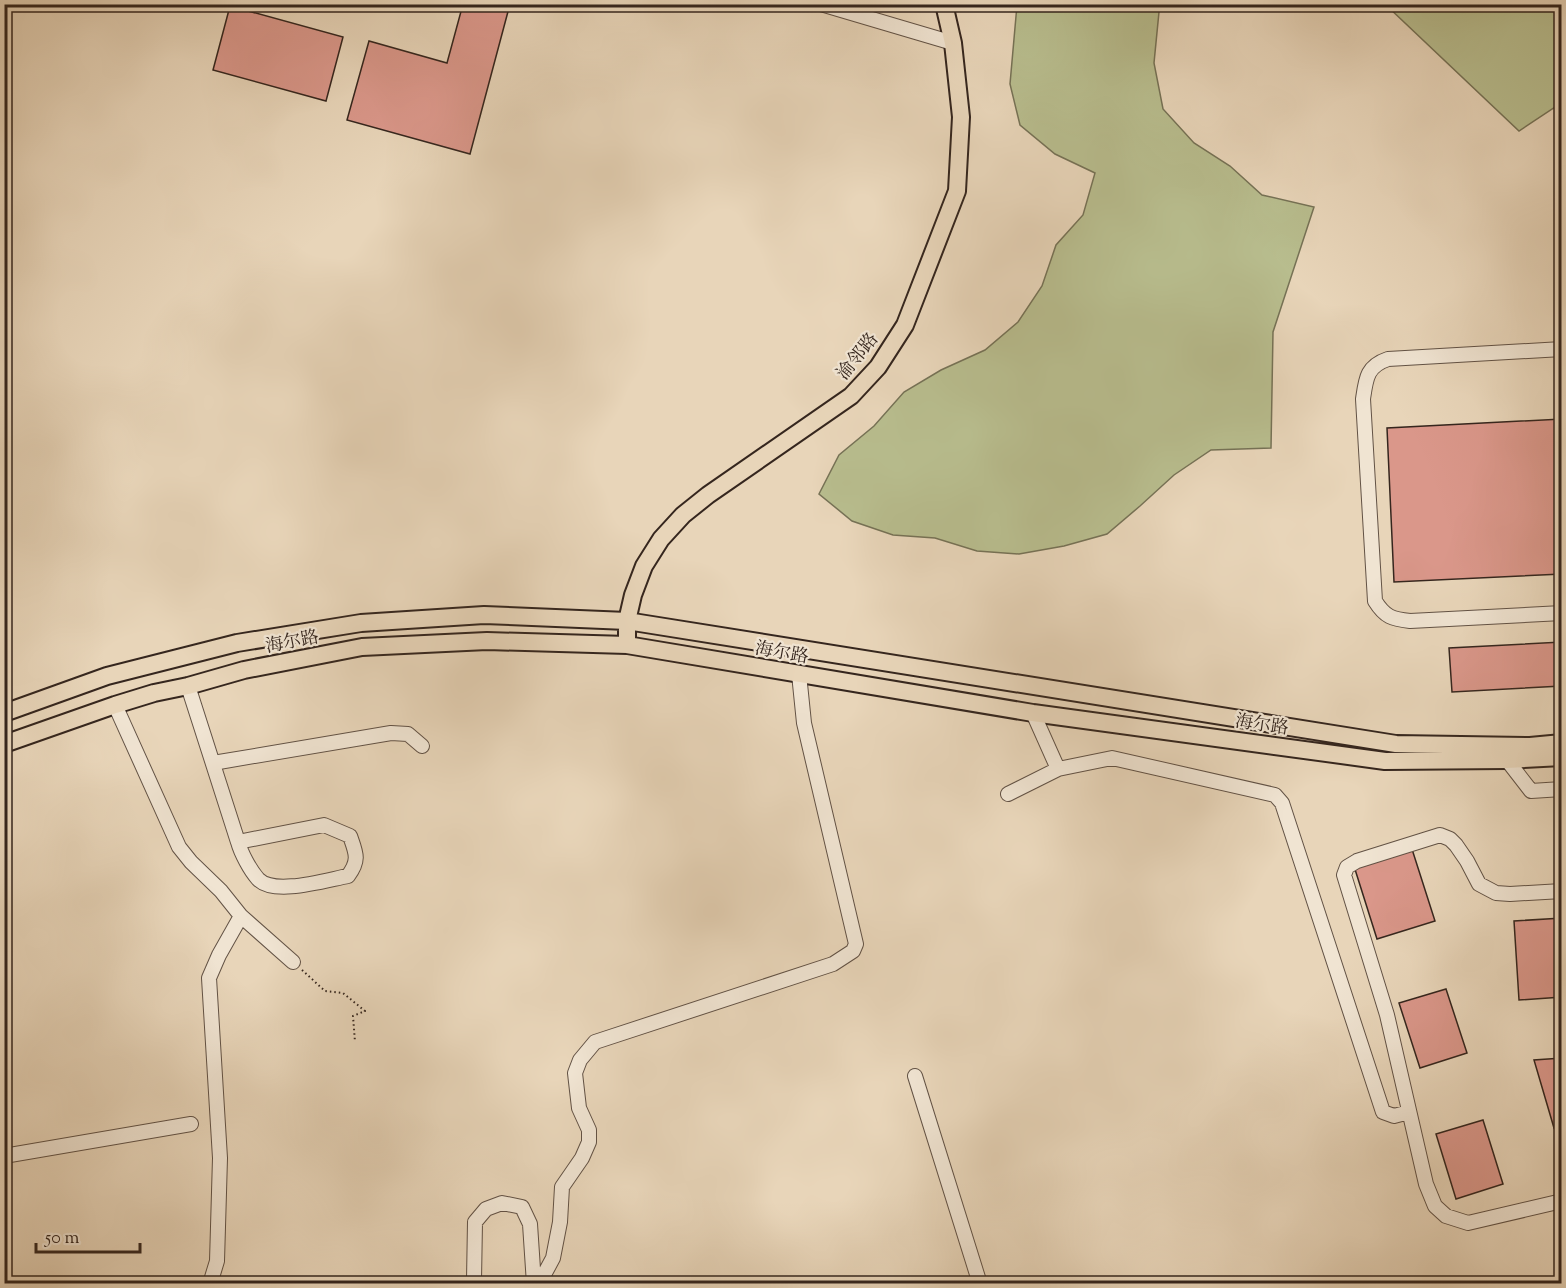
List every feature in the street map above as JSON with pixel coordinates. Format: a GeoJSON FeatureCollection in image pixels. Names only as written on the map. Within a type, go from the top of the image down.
{"type":"FeatureCollection","features":[{"type":"Feature","properties":{"kind":"main road","name":"渝邻路"},"geometry":{"type":"LineString","coordinates":[[627,645],[627,621],[633,595],[644,566],[661,540],[683,515],[708,495],[851,396],[878,368],[905,325],[957,191],[961,117],[953,43],[944,4]]}},
{"type":"Feature","properties":{"kind":"main road","name":"海尔路"},"geometry":{"type":"LineString","coordinates":[[4,712],[107,676],[226,646],[361,622],[484,615],[627,621],[1396,744],[1530,746],[1562,744]]}},
{"type":"Feature","properties":{"kind":"main road","name":"海尔路"},"geometry":{"type":"LineString","coordinates":[[4,744],[115,705],[244,670],[362,647],[487,641],[627,645],[1034,712],[1385,761],[1562,757]]}},
{"type":"Feature","properties":{"kind":"street"},"geometry":{"type":"LineString","coordinates":[[821,4],[953,43]]}},
{"type":"Feature","properties":{"kind":"street"},"geometry":{"type":"LineString","coordinates":[[1562,349],[1389,359],[1377,363],[1370,371],[1365,385],[1364,399],[1375,601],[1380,609],[1395,620],[1410,621],[1562,613]]}},
{"type":"Feature","properties":{"kind":"street"},"geometry":{"type":"LineString","coordinates":[[537,1284],[553,1258],[560,1222],[562,1187],[582,1158],[589,1142],[589,1130],[579,1108],[574,1073],[580,1060],[595,1042],[833,964],[853,951],[856,944],[804,723],[799,674]]}},
{"type":"Feature","properties":{"kind":"street"},"geometry":{"type":"LineString","coordinates":[[188,686],[241,852],[258,879],[272,886],[286,887],[348,876],[354,867],[356,853],[350,836],[324,825],[238,842]]}},
{"type":"Feature","properties":{"kind":"street"},"geometry":{"type":"LineString","coordinates":[[115,705],[179,847],[191,862],[222,891],[241,916],[293,962]]}},
{"type":"Feature","properties":{"kind":"street"},"geometry":{"type":"LineString","coordinates":[[1034,712],[1058,769]]}},
{"type":"Feature","properties":{"kind":"street"},"geometry":{"type":"LineString","coordinates":[[213,764],[391,733],[408,734],[423,746]]}},
{"type":"Feature","properties":{"kind":"street"},"geometry":{"type":"LineString","coordinates":[[1008,794],[1058,769],[1112,758],[1275,795],[1282,802],[1383,1112],[1394,1116],[1409,1112]]}},
{"type":"Feature","properties":{"kind":"street"},"geometry":{"type":"LineString","coordinates":[[1507,760],[1531,791],[1562,789]]}},
{"type":"Feature","properties":{"kind":"street"},"geometry":{"type":"LineString","coordinates":[[1562,891],[1496,893],[1479,884],[1456,845],[1450,839],[1440,836],[1357,861],[1347,867],[1344,875],[1387,1015],[1426,1184],[1435,1206],[1446,1216],[1468,1223],[1562,1201]]}},
{"type":"Feature","properties":{"kind":"street"},"geometry":{"type":"LineString","coordinates":[[210,1284],[217,1261],[220,1158],[209,978],[241,916]]}},
{"type":"Feature","properties":{"kind":"street"},"geometry":{"type":"LineString","coordinates":[[915,1076],[980,1284]]}},
{"type":"Feature","properties":{"kind":"street"},"geometry":{"type":"LineString","coordinates":[[4,1156],[191,1124]]}},
{"type":"Feature","properties":{"kind":"street"},"geometry":{"type":"LineString","coordinates":[[473,1284],[475,1222],[486,1209],[502,1203],[522,1207],[530,1224],[537,1284]]}},
{"type":"Feature","properties":{"kind":"path"},"geometry":{"type":"LineString","coordinates":[[293,962],[325,991],[343,993],[365,1011],[353,1016],[355,1042]]}},
{"type":"Feature","properties":{"kind":"green space"},"geometry":{"type":"Polygon","coordinates":[[[1017,5],[1162,5],[1159,12],[1154,63],[1163,109],[1194,143],[1230,166],[1262,195],[1314,207],[1273,332],[1271,448],[1211,450],[1174,475],[1107,534],[1064,546],[1019,554],[977,551],[935,538],[893,535],[852,521],[819,494],[839,455],[874,426],[904,392],[941,370],[985,350],[1018,322],[1042,286],[1056,245],[1083,215],[1095,173],[1055,154],[1020,125],[1010,84],[1017,5]]]}},
{"type":"Feature","properties":{"kind":"green space"},"geometry":{"type":"Polygon","coordinates":[[[1386,5],[1561,5],[1561,103],[1519,131],[1386,5]]]}},
{"type":"Feature","properties":{"kind":"building"},"geometry":{"type":"Polygon","coordinates":[[[463,4],[510,4],[470,154],[347,120],[369,41],[447,63],[463,4]]]}},
{"type":"Feature","properties":{"kind":"building"},"geometry":{"type":"Polygon","coordinates":[[[230,6],[343,37],[326,101],[213,70],[230,6]]]}},
{"type":"Feature","properties":{"kind":"building"},"geometry":{"type":"Polygon","coordinates":[[[1562,419],[1562,574],[1394,582],[1387,428],[1562,419]]]}},
{"type":"Feature","properties":{"kind":"building"},"geometry":{"type":"Polygon","coordinates":[[[1562,642],[1562,686],[1452,692],[1449,648],[1562,642]]]}},
{"type":"Feature","properties":{"kind":"building"},"geometry":{"type":"Polygon","coordinates":[[[1411,846],[1435,921],[1377,939],[1353,863],[1411,846]]]}},
{"type":"Feature","properties":{"kind":"building"},"geometry":{"type":"Polygon","coordinates":[[[1562,918],[1562,997],[1519,1000],[1514,921],[1562,918]]]}},
{"type":"Feature","properties":{"kind":"building"},"geometry":{"type":"Polygon","coordinates":[[[1446,989],[1467,1053],[1420,1068],[1399,1003],[1446,989]]]}},
{"type":"Feature","properties":{"kind":"building"},"geometry":{"type":"Polygon","coordinates":[[[1562,1058],[1562,1123],[1554,1128],[1534,1060],[1562,1058]]]}},
{"type":"Feature","properties":{"kind":"building"},"geometry":{"type":"Polygon","coordinates":[[[1483,1120],[1503,1184],[1456,1199],[1436,1134],[1483,1120]]]}}]}
